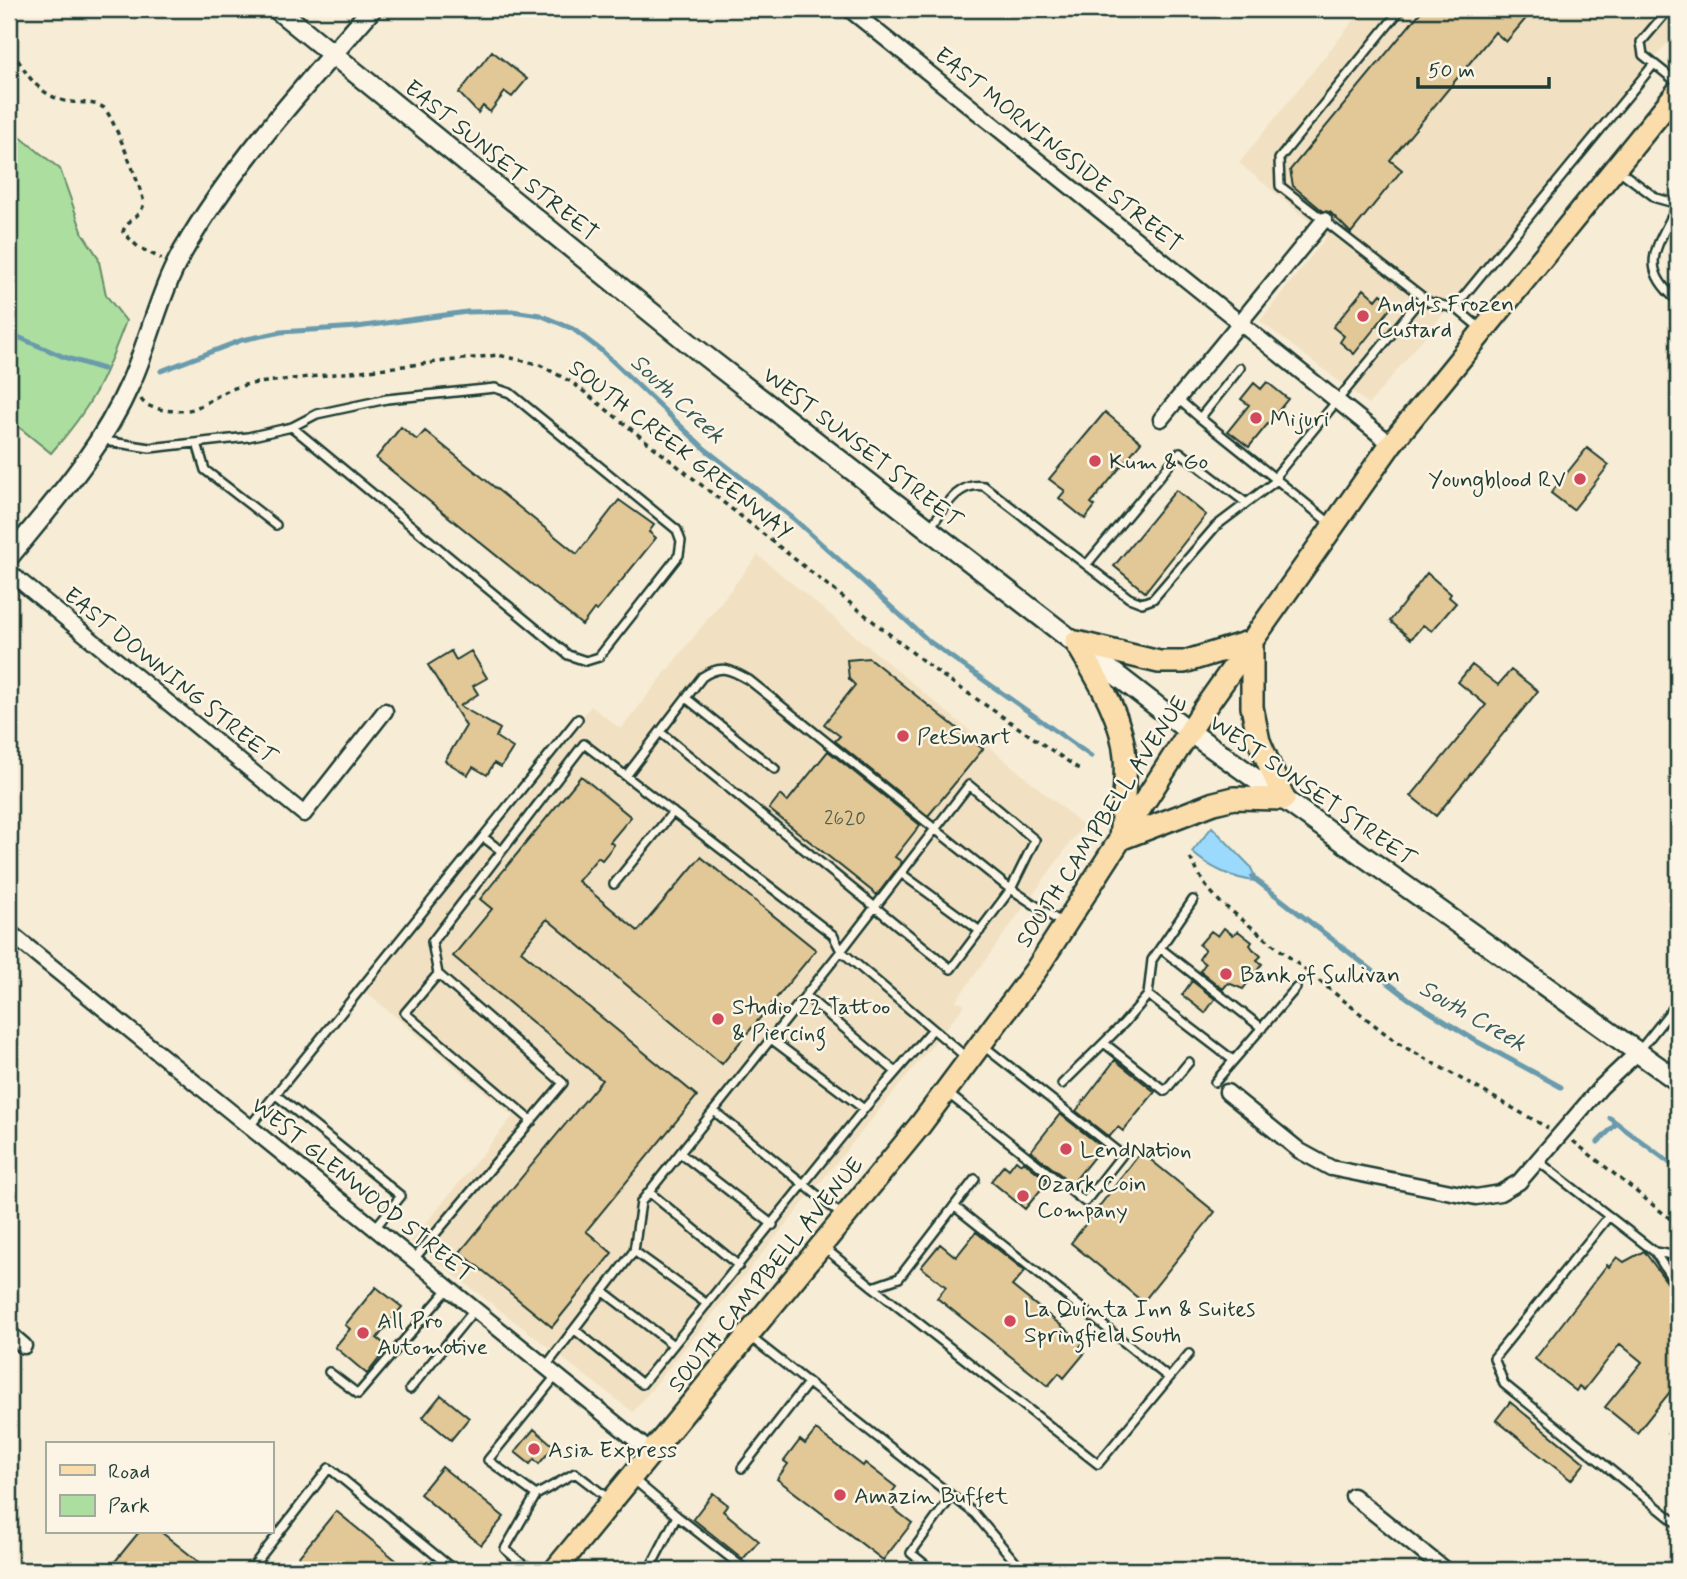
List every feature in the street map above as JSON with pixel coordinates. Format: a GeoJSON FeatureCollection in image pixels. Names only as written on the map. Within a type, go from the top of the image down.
{"type":"FeatureCollection","features":[{"type":"Feature","properties":{"kind":"main road","name":"EAST SUNSET STREET"},"geometry":{"type":"LineString","coordinates":[[277,9],[695,348]]}},
{"type":"Feature","properties":{"kind":"main road","name":"SOUTH CAMPBELL AVENUE"},"geometry":{"type":"LineString","coordinates":[[555,1570],[845,1218],[945,1092],[1065,925],[1190,732],[1391,444],[1678,91]]}},
{"type":"Feature","properties":{"kind":"main road","name":"WEST SUNSET STREET"},"geometry":{"type":"LineString","coordinates":[[695,348],[1190,732],[1678,1081]]}},
{"type":"Feature","properties":{"kind":"main road"},"geometry":{"type":"LineString","coordinates":[[1252,641],[1252,707],[1259,741],[1284,799],[1234,798],[1120,839],[1126,759],[1122,733],[1103,690],[1076,642],[1159,662],[1184,662],[1252,641]]}},
{"type":"Feature","properties":{"kind":"street"},"geometry":{"type":"LineString","coordinates":[[9,557],[71,483],[103,437],[130,384],[175,265],[196,228],[232,178],[372,9]]}},
{"type":"Feature","properties":{"kind":"street","name":"EAST MORNINGSIDE STREET"},"geometry":{"type":"LineString","coordinates":[[849,9],[1391,444]]}},
{"type":"Feature","properties":{"kind":"street"},"geometry":{"type":"LineString","coordinates":[[1161,419],[1324,220]]}},
{"type":"Feature","properties":{"kind":"street","name":"EAST DOWNING STREET"},"geometry":{"type":"LineString","coordinates":[[9,572],[304,814],[386,711]]}},
{"type":"Feature","properties":{"kind":"street","name":"WEST GLENWOOD STREET"},"geometry":{"type":"LineString","coordinates":[[9,932],[652,1453]]}},
{"type":"Feature","properties":{"kind":"street"},"geometry":{"type":"LineString","coordinates":[[1227,1092],[1300,1151],[1343,1172],[1476,1197],[1489,1196],[1511,1188],[1538,1161],[1601,1087],[1638,1052]]}},
{"type":"Feature","properties":{"kind":"street"},"geometry":{"type":"LineString","coordinates":[[9,1333],[24,1346]]}},
{"type":"Feature","properties":{"kind":"street"},"geometry":{"type":"LineString","coordinates":[[1353,1496],[1445,1570]]}},
{"type":"Feature","properties":{"kind":"lane"},"geometry":{"type":"LineString","coordinates":[[1401,9],[1279,159],[1280,186],[1429,302],[1454,308],[1483,330]]}},
{"type":"Feature","properties":{"kind":"lane"},"geometry":{"type":"LineString","coordinates":[[1656,9],[1666,12],[1641,43],[1643,55],[1678,83]]}},
{"type":"Feature","properties":{"kind":"lane"},"geometry":{"type":"LineString","coordinates":[[1454,308],[1654,64]]}},
{"type":"Feature","properties":{"kind":"lane"},"geometry":{"type":"LineString","coordinates":[[1616,168],[1656,198],[1678,204],[1656,252],[1653,275],[1660,286],[1678,301]]}},
{"type":"Feature","properties":{"kind":"lane"},"geometry":{"type":"LineString","coordinates":[[929,529],[963,488],[973,484],[984,486],[1129,598],[1142,603],[1153,599],[1216,526],[1277,480],[1278,473],[1422,297]]}},
{"type":"Feature","properties":{"kind":"lane"},"geometry":{"type":"LineString","coordinates":[[1200,418],[1240,368]]}},
{"type":"Feature","properties":{"kind":"lane"},"geometry":{"type":"LineString","coordinates":[[103,437],[111,442],[150,449],[248,437],[292,427],[317,414],[387,399],[495,388],[510,393],[677,530],[681,541],[679,555],[599,657],[586,661],[568,655],[292,427]]}},
{"type":"Feature","properties":{"kind":"lane"},"geometry":{"type":"LineString","coordinates":[[1178,399],[1333,526]]}},
{"type":"Feature","properties":{"kind":"lane"},"geometry":{"type":"LineString","coordinates":[[197,443],[205,470],[276,525]]}},
{"type":"Feature","properties":{"kind":"lane"},"geometry":{"type":"LineString","coordinates":[[1087,564],[1180,452],[1245,502]]}},
{"type":"Feature","properties":{"kind":"lane"},"geometry":{"type":"LineString","coordinates":[[626,776],[702,677],[715,669],[728,668],[749,680],[1011,889],[1065,925]]}},
{"type":"Feature","properties":{"kind":"lane"},"geometry":{"type":"LineString","coordinates":[[686,698],[775,769]]}},
{"type":"Feature","properties":{"kind":"lane"},"geometry":{"type":"LineString","coordinates":[[250,1126],[578,719]]}},
{"type":"Feature","properties":{"kind":"lane"},"geometry":{"type":"LineString","coordinates":[[536,1495],[488,1460],[551,1371],[575,1330],[634,1251],[641,1202],[806,996],[841,951],[876,907],[902,874],[970,785],[1035,840],[1011,889],[951,969],[876,907],[660,732]]}},
{"type":"Feature","properties":{"kind":"lane"},"geometry":{"type":"LineString","coordinates":[[414,1259],[563,1083],[438,974],[432,942],[584,744],[833,935],[841,951],[933,1029],[975,1052],[1122,1155],[1085,1202],[945,1092]]}},
{"type":"Feature","properties":{"kind":"lane"},"geometry":{"type":"LineString","coordinates":[[614,884],[673,812]]}},
{"type":"Feature","properties":{"kind":"lane"},"geometry":{"type":"LineString","coordinates":[[484,837],[500,850]]}},
{"type":"Feature","properties":{"kind":"lane"},"geometry":{"type":"LineString","coordinates":[[902,874],[980,931]]}},
{"type":"Feature","properties":{"kind":"lane"},"geometry":{"type":"LineString","coordinates":[[1062,1084],[1148,995],[1152,960],[1193,900]]}},
{"type":"Feature","properties":{"kind":"lane"},"geometry":{"type":"LineString","coordinates":[[1160,948],[1262,1028]]}},
{"type":"Feature","properties":{"kind":"lane"},"geometry":{"type":"LineString","coordinates":[[438,974],[405,1013],[532,1121]]}},
{"type":"Feature","properties":{"kind":"lane"},"geometry":{"type":"LineString","coordinates":[[1214,1082],[1296,988]]}},
{"type":"Feature","properties":{"kind":"lane"},"geometry":{"type":"LineString","coordinates":[[1148,995],[1233,1060]]}},
{"type":"Feature","properties":{"kind":"lane"},"geometry":{"type":"LineString","coordinates":[[806,996],[896,1072]]}},
{"type":"Feature","properties":{"kind":"lane"},"geometry":{"type":"LineString","coordinates":[[1638,1052],[1678,1002]]}},
{"type":"Feature","properties":{"kind":"lane"},"geometry":{"type":"LineString","coordinates":[[575,1330],[642,1384],[864,1109],[933,1029]]}},
{"type":"Feature","properties":{"kind":"lane"},"geometry":{"type":"LineString","coordinates":[[771,1039],[864,1109]]}},
{"type":"Feature","properties":{"kind":"lane"},"geometry":{"type":"LineString","coordinates":[[1104,1043],[1165,1091],[1189,1062]]}},
{"type":"Feature","properties":{"kind":"lane"},"geometry":{"type":"LineString","coordinates":[[276,1095],[401,1196],[375,1228]]}},
{"type":"Feature","properties":{"kind":"lane"},"geometry":{"type":"LineString","coordinates":[[714,1111],[845,1218]]}},
{"type":"Feature","properties":{"kind":"lane"},"geometry":{"type":"LineString","coordinates":[[680,1153],[773,1225]]}},
{"type":"Feature","properties":{"kind":"lane"},"geometry":{"type":"LineString","coordinates":[[1538,1161],[1655,1252],[1678,1284]]}},
{"type":"Feature","properties":{"kind":"lane"},"geometry":{"type":"LineString","coordinates":[[873,1287],[899,1278],[975,1179]]}},
{"type":"Feature","properties":{"kind":"lane"},"geometry":{"type":"LineString","coordinates":[[649,1192],[739,1266]]}},
{"type":"Feature","properties":{"kind":"lane"},"geometry":{"type":"LineString","coordinates":[[954,1206],[1169,1378]]}},
{"type":"Feature","properties":{"kind":"lane"},"geometry":{"type":"LineString","coordinates":[[1609,1216],[1494,1359],[1504,1384],[1678,1524]]}},
{"type":"Feature","properties":{"kind":"lane"},"geometry":{"type":"LineString","coordinates":[[822,1246],[1098,1464],[1189,1353]]}},
{"type":"Feature","properties":{"kind":"lane"},"geometry":{"type":"LineString","coordinates":[[634,1251],[707,1304]]}},
{"type":"Feature","properties":{"kind":"lane"},"geometry":{"type":"LineString","coordinates":[[1655,1252],[1678,1256]]}},
{"type":"Feature","properties":{"kind":"lane"},"geometry":{"type":"LineString","coordinates":[[329,1372],[358,1394],[449,1288]]}},
{"type":"Feature","properties":{"kind":"lane"},"geometry":{"type":"LineString","coordinates":[[604,1292],[673,1345]]}},
{"type":"Feature","properties":{"kind":"lane"},"geometry":{"type":"LineString","coordinates":[[410,1390],[475,1309]]}},
{"type":"Feature","properties":{"kind":"lane"},"geometry":{"type":"LineString","coordinates":[[748,1336],[975,1514],[1022,1570]]}},
{"type":"Feature","properties":{"kind":"lane"},"geometry":{"type":"LineString","coordinates":[[742,1468],[808,1383]]}},
{"type":"Feature","properties":{"kind":"lane"},"geometry":{"type":"LineString","coordinates":[[251,1569],[330,1468],[454,1570]]}},
{"type":"Feature","properties":{"kind":"lane"},"geometry":{"type":"LineString","coordinates":[[529,1570],[505,1549],[536,1495],[575,1474],[612,1501]]}},
{"type":"Feature","properties":{"kind":"lane"},"geometry":{"type":"LineString","coordinates":[[632,1477],[746,1570]]}},
{"type":"Feature","properties":{"kind":"lane"},"geometry":{"type":"LineString","coordinates":[[928,1569],[911,1553],[952,1496]]}},
{"type":"Feature","properties":{"kind":"lane"},"geometry":{"type":"LineString","coordinates":[[663,1570],[652,1567],[677,1516]]}},
{"type":"Feature","properties":{"kind":"path"},"geometry":{"type":"LineString","coordinates":[[9,42],[26,74],[47,95],[66,102],[97,104],[111,116],[143,194],[143,210],[122,232],[138,247],[175,265]]}},
{"type":"Feature","properties":{"kind":"path","name":"SOUTH CREEK GREENWAY"},"geometry":{"type":"LineString","coordinates":[[144,392],[140,401],[145,405],[182,411],[200,405],[230,388],[249,384],[475,357],[518,357],[538,364],[573,383],[937,672],[1082,771]]}},
{"type":"Feature","properties":{"kind":"path"},"geometry":{"type":"LineString","coordinates":[[1190,858],[1205,885],[1220,902],[1367,1022],[1434,1067],[1562,1132],[1678,1225]]}},
{"type":"Feature","properties":{"kind":"shaded area"},"geometry":{"type":"Polygon","coordinates":[[[1363,9],[1678,9],[1678,30],[1369,404],[1260,321],[1327,236],[1239,163],[1363,9]]]}},
{"type":"Feature","properties":{"kind":"shaded area"},"geometry":{"type":"Polygon","coordinates":[[[758,555],[1083,825],[956,1001],[965,1005],[633,1412],[411,1242],[513,1116],[366,992],[591,706],[621,729],[758,555]]]}},
{"type":"Feature","properties":{"kind":"green space"},"geometry":{"type":"Polygon","coordinates":[[[9,128],[60,169],[83,234],[98,257],[106,295],[126,321],[96,391],[77,421],[51,453],[9,419],[9,128]]]}},
{"type":"Feature","properties":{"kind":"water"},"geometry":{"type":"Polygon","coordinates":[[[1212,827],[1250,866],[1257,881],[1222,872],[1192,852],[1212,827]]]}},
{"type":"Feature","properties":{"kind":"water"},"geometry":{"type":"Polygon","coordinates":[[[1676,1416],[1678,1417],[1677,1453],[1672,1449],[1677,1442],[1667,1434],[1676,1416]]]}},
{"type":"Feature","properties":{"kind":"building"},"geometry":{"type":"Polygon","coordinates":[[[1423,9],[1534,9],[1506,42],[1495,32],[1390,160],[1402,170],[1351,233],[1330,212],[1323,211],[1293,186],[1290,170],[1423,9]]]}},
{"type":"Feature","properties":{"kind":"building"},"geometry":{"type":"Polygon","coordinates":[[[492,51],[527,79],[512,97],[505,92],[490,112],[483,106],[478,113],[459,93],[492,51]]]}},
{"type":"Feature","properties":{"kind":"building","name":"Andy's Frozen Custard"},"geometry":{"type":"Polygon","coordinates":[[[1364,289],[1376,300],[1381,294],[1394,304],[1354,354],[1340,342],[1344,336],[1333,327],[1364,289]]]}},
{"type":"Feature","properties":{"kind":"building","name":"Mijuri"},"geometry":{"type":"Polygon","coordinates":[[[1267,382],[1288,399],[1249,447],[1228,431],[1249,405],[1241,399],[1254,383],[1261,389],[1267,382]]]}},
{"type":"Feature","properties":{"kind":"building","name":"Kum & Go"},"geometry":{"type":"Polygon","coordinates":[[[1105,412],[1141,442],[1091,503],[1095,506],[1085,519],[1059,498],[1065,491],[1049,479],[1105,412]]]}},
{"type":"Feature","properties":{"kind":"building"},"geometry":{"type":"Polygon","coordinates":[[[401,427],[417,440],[425,431],[577,554],[619,500],[654,525],[649,532],[656,538],[597,611],[594,609],[582,625],[376,458],[401,427]]]}},
{"type":"Feature","properties":{"kind":"building","name":"Youngblood RV"},"geometry":{"type":"Polygon","coordinates":[[[1587,448],[1609,465],[1573,510],[1551,493],[1587,448]]]}},
{"type":"Feature","properties":{"kind":"building","name":"Kum & Go"},"geometry":{"type":"Polygon","coordinates":[[[1176,490],[1206,515],[1145,592],[1114,566],[1176,490]]]}},
{"type":"Feature","properties":{"kind":"building"},"geometry":{"type":"Polygon","coordinates":[[[1427,573],[1451,594],[1449,597],[1456,603],[1432,631],[1423,625],[1411,639],[1390,621],[1427,573]]]}},
{"type":"Feature","properties":{"kind":"building"},"geometry":{"type":"Polygon","coordinates":[[[451,651],[456,660],[471,651],[487,678],[473,686],[478,694],[460,706],[500,729],[496,737],[513,748],[501,767],[494,763],[487,775],[473,767],[468,775],[445,761],[466,726],[428,665],[451,651]]]}},
{"type":"Feature","properties":{"kind":"building","name":"PetSmart"},"geometry":{"type":"Polygon","coordinates":[[[869,658],[983,749],[928,816],[835,741],[840,736],[824,724],[855,685],[849,679],[847,660],[869,658]]]}},
{"type":"Feature","properties":{"kind":"building"},"geometry":{"type":"Polygon","coordinates":[[[1472,665],[1498,685],[1511,670],[1538,691],[1436,816],[1411,796],[1486,705],[1458,682],[1472,665]]]}},
{"type":"Feature","properties":{"kind":"building"},"geometry":{"type":"Polygon","coordinates":[[[828,751],[920,825],[895,857],[902,862],[877,895],[769,809],[780,795],[787,802],[828,751]]]}},
{"type":"Feature","properties":{"kind":"building"},"geometry":{"type":"Polygon","coordinates":[[[581,776],[631,817],[610,842],[614,845],[602,860],[598,857],[578,881],[638,931],[701,857],[816,950],[722,1064],[547,919],[521,951],[697,1096],[586,1231],[612,1253],[552,1327],[460,1252],[602,1080],[453,956],[492,909],[480,899],[581,776]]]}},
{"type":"Feature","properties":{"kind":"building","name":"Bank of Sullivan"},"geometry":{"type":"Polygon","coordinates":[[[1224,928],[1233,935],[1238,931],[1252,942],[1250,945],[1261,956],[1257,960],[1262,964],[1243,989],[1228,983],[1223,989],[1200,971],[1205,964],[1199,959],[1205,950],[1199,945],[1211,931],[1218,936],[1224,928]]]}},
{"type":"Feature","properties":{"kind":"building"},"geometry":{"type":"Polygon","coordinates":[[[1192,981],[1215,999],[1205,1013],[1182,995],[1192,981]]]}},
{"type":"Feature","properties":{"kind":"building"},"geometry":{"type":"Polygon","coordinates":[[[1115,1060],[1155,1092],[1123,1131],[1118,1127],[1109,1137],[1076,1111],[1115,1060]]]}},
{"type":"Feature","properties":{"kind":"building","name":"LendNation"},"geometry":{"type":"Polygon","coordinates":[[[1060,1114],[1102,1147],[1072,1184],[1031,1151],[1060,1114]]]}},
{"type":"Feature","properties":{"kind":"building"},"geometry":{"type":"Polygon","coordinates":[[[1141,1152],[1215,1212],[1143,1302],[1071,1243],[1141,1152]]]}},
{"type":"Feature","properties":{"kind":"building","name":"Ozark Coin Company"},"geometry":{"type":"Polygon","coordinates":[[[1016,1160],[1021,1164],[1023,1161],[1048,1181],[1025,1209],[991,1181],[1004,1165],[1009,1169],[1016,1160]]]}},
{"type":"Feature","properties":{"kind":"building","name":"La Quinta Inn & Suites Springfield South"},"geometry":{"type":"Polygon","coordinates":[[[976,1232],[1025,1271],[1012,1286],[1083,1343],[1078,1349],[1084,1354],[1064,1378],[1059,1373],[1048,1386],[937,1298],[946,1287],[921,1267],[940,1244],[956,1257],[976,1232]]]}},
{"type":"Feature","properties":{"kind":"building"},"geometry":{"type":"Polygon","coordinates":[[[1644,1251],[1669,1285],[1677,1290],[1670,1299],[1678,1306],[1678,1382],[1637,1433],[1605,1407],[1642,1362],[1620,1344],[1584,1390],[1579,1386],[1576,1391],[1535,1359],[1607,1265],[1609,1267],[1617,1257],[1624,1262],[1644,1251]]]}},
{"type":"Feature","properties":{"kind":"building","name":"All Pro Automotive"},"geometry":{"type":"Polygon","coordinates":[[[376,1287],[402,1307],[377,1338],[388,1347],[367,1374],[335,1347],[350,1329],[345,1325],[376,1287]]]}},
{"type":"Feature","properties":{"kind":"building"},"geometry":{"type":"Polygon","coordinates":[[[441,1395],[469,1418],[451,1440],[423,1417],[441,1395]]]}},
{"type":"Feature","properties":{"kind":"building"},"geometry":{"type":"Polygon","coordinates":[[[1510,1402],[1585,1463],[1571,1480],[1496,1420],[1510,1402]]]}},
{"type":"Feature","properties":{"kind":"building","name":"Asia Express"},"geometry":{"type":"Polygon","coordinates":[[[534,1429],[554,1446],[539,1464],[534,1459],[530,1464],[515,1452],[534,1429]]]}},
{"type":"Feature","properties":{"kind":"building","name":"Amazin Buffet"},"geometry":{"type":"Polygon","coordinates":[[[816,1430],[896,1487],[885,1502],[912,1523],[883,1560],[777,1479],[788,1464],[784,1461],[800,1440],[805,1444],[816,1430]]]}},
{"type":"Feature","properties":{"kind":"building"},"geometry":{"type":"Polygon","coordinates":[[[442,1467],[504,1517],[481,1545],[420,1494],[442,1467]]]}},
{"type":"Feature","properties":{"kind":"building"},"geometry":{"type":"Polygon","coordinates":[[[713,1493],[728,1505],[723,1511],[759,1541],[743,1559],[693,1519],[713,1493]]]}},
{"type":"Feature","properties":{"kind":"building"},"geometry":{"type":"Polygon","coordinates":[[[336,1511],[408,1570],[288,1570],[336,1511]]]}},
{"type":"Feature","properties":{"kind":"building"},"geometry":{"type":"Polygon","coordinates":[[[137,1534],[164,1534],[209,1570],[108,1570],[137,1534]]]}},
{"type":"Feature","properties":{"kind":"waterway","name":"South Creek"},"geometry":{"type":"LineString","coordinates":[[161,371],[242,340],[281,332],[357,327],[467,312],[512,311],[540,315],[573,329],[602,351],[705,449],[794,519],[930,642],[1091,756]]}},
{"type":"Feature","properties":{"kind":"waterway","name":"South Creek"},"geometry":{"type":"LineString","coordinates":[[9,333],[64,357],[103,369]]}},
{"type":"Feature","properties":{"kind":"waterway","name":"South Creek"},"geometry":{"type":"LineString","coordinates":[[1252,877],[1409,999],[1478,1042],[1561,1087]]}},
{"type":"Feature","properties":{"kind":"waterway","name":"South Creek"},"geometry":{"type":"LineString","coordinates":[[1610,1118],[1678,1169]]}},
{"type":"Feature","properties":{"kind":"waterway"},"geometry":{"type":"LineString","coordinates":[[1598,1142],[1617,1123]]}},
{"type":"Feature","properties":{"kind":"place","name":"Andy's Frozen Custard"},"geometry":{"type":"Point","coordinates":[1363,316]}},
{"type":"Feature","properties":{"kind":"place","name":"Mijuri"},"geometry":{"type":"Point","coordinates":[1256,418]}},
{"type":"Feature","properties":{"kind":"place","name":"Kum & Go"},"geometry":{"type":"Point","coordinates":[1095,461]}},
{"type":"Feature","properties":{"kind":"place","name":"Youngblood RV"},"geometry":{"type":"Point","coordinates":[1580,479]}},
{"type":"Feature","properties":{"kind":"place","name":"PetSmart"},"geometry":{"type":"Point","coordinates":[903,736]}},
{"type":"Feature","properties":{"kind":"place","name":"Bank of Sullivan"},"geometry":{"type":"Point","coordinates":[1226,974]}},
{"type":"Feature","properties":{"kind":"place","name":"Studio 22 Tattoo & Piercing"},"geometry":{"type":"Point","coordinates":[718,1019]}},
{"type":"Feature","properties":{"kind":"place","name":"LendNation"},"geometry":{"type":"Point","coordinates":[1066,1149]}},
{"type":"Feature","properties":{"kind":"place","name":"Ozark Coin Company"},"geometry":{"type":"Point","coordinates":[1023,1196]}},
{"type":"Feature","properties":{"kind":"place","name":"La Quinta Inn & Suites Springfield South"},"geometry":{"type":"Point","coordinates":[1010,1321]}},
{"type":"Feature","properties":{"kind":"place","name":"All Pro Automotive"},"geometry":{"type":"Point","coordinates":[363,1333]}},
{"type":"Feature","properties":{"kind":"place","name":"Asia Express"},"geometry":{"type":"Point","coordinates":[534,1449]}},
{"type":"Feature","properties":{"kind":"place","name":"Amazin Buffet"},"geometry":{"type":"Point","coordinates":[840,1495]}}]}
